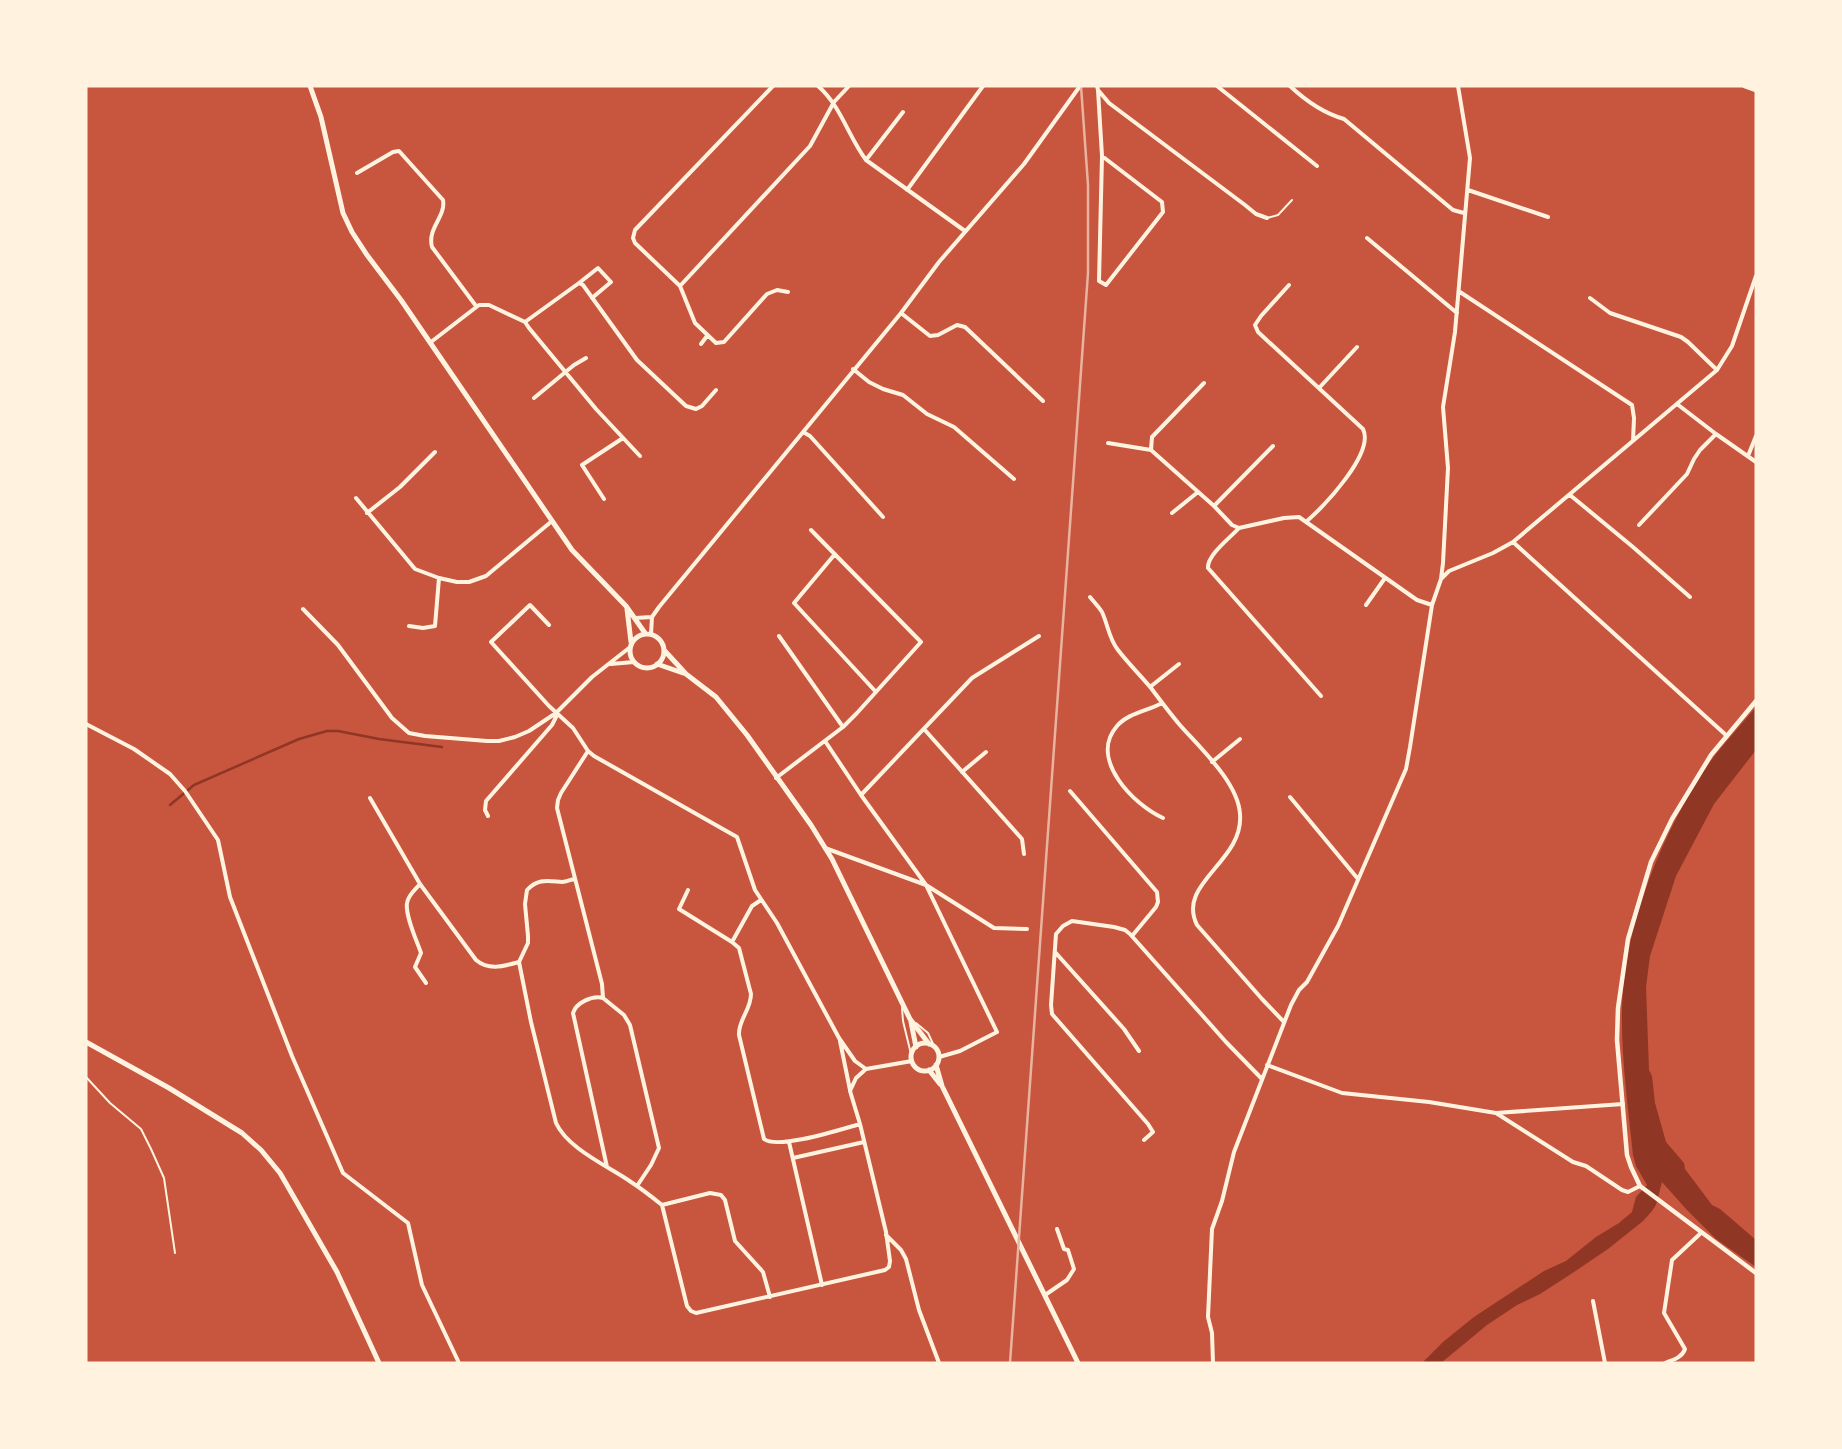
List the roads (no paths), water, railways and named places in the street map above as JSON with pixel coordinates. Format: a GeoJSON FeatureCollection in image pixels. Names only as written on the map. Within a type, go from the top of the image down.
{"type":"FeatureCollection","features":[{"type":"Feature","properties":{"kind":"main road"},"geometry":{"type":"LineString","coordinates":[[310,86],[321,116],[342,212],[352,232],[367,255],[402,300],[572,550],[626,606],[648,634],[660,640],[664,650],[686,674],[716,697],[747,735],[832,859],[902,1000],[910,1019],[916,1047]]}},
{"type":"Feature","properties":{"kind":"main road"},"geometry":{"type":"LineString","coordinates":[[1745,86],[1756,90]]}},
{"type":"Feature","properties":{"kind":"main road"},"geometry":{"type":"LineString","coordinates":[[626,606],[630,654],[634,662],[646,668],[657,664],[664,650]]}},
{"type":"Feature","properties":{"kind":"main road"},"geometry":{"type":"LineString","coordinates":[[630,645],[635,638],[648,634]]}},
{"type":"Feature","properties":{"kind":"main road"},"geometry":{"type":"LineString","coordinates":[[657,664],[686,674]]}},
{"type":"Feature","properties":{"kind":"main road"},"geometry":{"type":"LineString","coordinates":[[910,1019],[932,1045],[939,1057],[936,1065],[942,1086],[1078,1363]]}},
{"type":"Feature","properties":{"kind":"main road"},"geometry":{"type":"LineString","coordinates":[[86,1042],[169,1088],[242,1133],[261,1150],[280,1173],[337,1272],[379,1363]]}},
{"type":"Feature","properties":{"kind":"main road"},"geometry":{"type":"LineString","coordinates":[[932,1045],[924,1043],[916,1047],[912,1054],[912,1061],[918,1069],[928,1070],[936,1065]]}},
{"type":"Feature","properties":{"kind":"main road"},"geometry":{"type":"LineString","coordinates":[[928,1070],[942,1086]]}},
{"type":"Feature","properties":{"kind":"street"},"geometry":{"type":"LineString","coordinates":[[773,86],[635,230],[633,238],[635,243],[680,286],[695,323],[716,343],[724,342],[767,294],[776,290],[788,292]]}},
{"type":"Feature","properties":{"kind":"street"},"geometry":{"type":"LineString","coordinates":[[818,86],[834,102],[857,147],[866,160],[965,231]]}},
{"type":"Feature","properties":{"kind":"street"},"geometry":{"type":"LineString","coordinates":[[680,286],[810,146],[834,102],[850,86]]}},
{"type":"Feature","properties":{"kind":"street"},"geometry":{"type":"LineString","coordinates":[[907,190],[983,86]]}},
{"type":"Feature","properties":{"kind":"street"},"geometry":{"type":"LineString","coordinates":[[648,634],[652,617],[901,312],[939,262],[1024,164],[1080,86]]}},
{"type":"Feature","properties":{"kind":"street"},"geometry":{"type":"LineString","coordinates":[[1218,86],[1317,166]]}},
{"type":"Feature","properties":{"kind":"street"},"geometry":{"type":"LineString","coordinates":[[1290,86],[1319,109],[1344,119],[1453,210],[1464,213]]}},
{"type":"Feature","properties":{"kind":"street"},"geometry":{"type":"LineString","coordinates":[[1213,1363],[1212,1333],[1208,1317],[1212,1229],[1222,1201],[1234,1152],[1295,995],[1307,982],[1338,926],[1406,769],[1432,606],[1441,579],[1444,562],[1448,468],[1443,408],[1460,292],[1470,146],[1458,86]]}},
{"type":"Feature","properties":{"kind":"street"},"geometry":{"type":"LineString","coordinates":[[1098,88],[1102,156],[1099,281],[1106,285],[1163,212],[1162,202],[1102,156]]}},
{"type":"Feature","properties":{"kind":"street"},"geometry":{"type":"LineString","coordinates":[[1098,88],[1109,103],[1250,210],[1267,218]]}},
{"type":"Feature","properties":{"kind":"street"},"geometry":{"type":"LineString","coordinates":[[866,160],[902,112]]}},
{"type":"Feature","properties":{"kind":"street"},"geometry":{"type":"LineString","coordinates":[[357,173],[398,151],[443,200],[442,209],[430,235],[432,247],[476,306]]}},
{"type":"Feature","properties":{"kind":"street"},"geometry":{"type":"LineString","coordinates":[[1468,190],[1548,217]]}},
{"type":"Feature","properties":{"kind":"street"},"geometry":{"type":"LineString","coordinates":[[1367,238],[1457,313]]}},
{"type":"Feature","properties":{"kind":"street"},"geometry":{"type":"LineString","coordinates":[[525,322],[598,268],[611,282],[592,298]]}},
{"type":"Feature","properties":{"kind":"street"},"geometry":{"type":"LineString","coordinates":[[1441,579],[1449,571],[1514,542],[1717,370],[1732,346],[1756,276]]}},
{"type":"Feature","properties":{"kind":"street"},"geometry":{"type":"LineString","coordinates":[[579,283],[583,285],[637,360],[686,406],[696,409],[702,406],[716,390]]}},
{"type":"Feature","properties":{"kind":"street"},"geometry":{"type":"LineString","coordinates":[[1288,286],[1255,325],[1258,332],[1363,429],[1366,439],[1346,478],[1325,504],[1306,521]]}},
{"type":"Feature","properties":{"kind":"street"},"geometry":{"type":"LineString","coordinates":[[1460,292],[1632,405],[1634,418],[1633,442]]}},
{"type":"Feature","properties":{"kind":"street"},"geometry":{"type":"LineString","coordinates":[[1590,298],[1610,313],[1681,337],[1717,370]]}},
{"type":"Feature","properties":{"kind":"street"},"geometry":{"type":"LineString","coordinates":[[431,342],[476,306],[484,304],[525,322],[565,372],[640,456]]}},
{"type":"Feature","properties":{"kind":"street"},"geometry":{"type":"LineString","coordinates":[[901,312],[930,336],[938,335],[957,325],[965,327],[1043,401]]}},
{"type":"Feature","properties":{"kind":"street"},"geometry":{"type":"LineString","coordinates":[[701,344],[707,336]]}},
{"type":"Feature","properties":{"kind":"street"},"geometry":{"type":"LineString","coordinates":[[1319,388],[1357,347]]}},
{"type":"Feature","properties":{"kind":"street"},"geometry":{"type":"LineString","coordinates":[[534,398],[574,365],[586,358]]}},
{"type":"Feature","properties":{"kind":"street"},"geometry":{"type":"LineString","coordinates":[[853,370],[869,382],[903,396],[927,414],[954,427],[1014,479]]}},
{"type":"Feature","properties":{"kind":"street"},"geometry":{"type":"LineString","coordinates":[[1151,450],[1152,437],[1204,383]]}},
{"type":"Feature","properties":{"kind":"street"},"geometry":{"type":"LineString","coordinates":[[1677,404],[1756,462]]}},
{"type":"Feature","properties":{"kind":"street"},"geometry":{"type":"LineString","coordinates":[[803,432],[810,436],[882,517]]}},
{"type":"Feature","properties":{"kind":"street"},"geometry":{"type":"LineString","coordinates":[[1639,526],[1687,474],[1700,450],[1716,434]]}},
{"type":"Feature","properties":{"kind":"street"},"geometry":{"type":"LineString","coordinates":[[1748,456],[1756,436]]}},
{"type":"Feature","properties":{"kind":"street"},"geometry":{"type":"LineString","coordinates":[[604,499],[582,465],[623,438]]}},
{"type":"Feature","properties":{"kind":"street"},"geometry":{"type":"LineString","coordinates":[[1108,444],[1151,450],[1214,506],[1232,525],[1239,528]]}},
{"type":"Feature","properties":{"kind":"street"},"geometry":{"type":"LineString","coordinates":[[1214,506],[1273,446]]}},
{"type":"Feature","properties":{"kind":"street"},"geometry":{"type":"LineString","coordinates":[[367,513],[400,487],[435,452]]}},
{"type":"Feature","properties":{"kind":"street"},"geometry":{"type":"LineString","coordinates":[[1172,512],[1198,492]]}},
{"type":"Feature","properties":{"kind":"street"},"geometry":{"type":"LineString","coordinates":[[1570,495],[1633,546],[1690,596]]}},
{"type":"Feature","properties":{"kind":"street"},"geometry":{"type":"LineString","coordinates":[[356,498],[415,569],[457,582],[469,582],[486,576],[552,522]]}},
{"type":"Feature","properties":{"kind":"street"},"geometry":{"type":"LineString","coordinates":[[1321,696],[1208,568],[1211,556],[1239,528],[1299,517],[1417,600],[1432,606]]}},
{"type":"Feature","properties":{"kind":"street"},"geometry":{"type":"LineString","coordinates":[[776,778],[843,727],[921,642],[811,530]]}},
{"type":"Feature","properties":{"kind":"street"},"geometry":{"type":"LineString","coordinates":[[1514,542],[1727,736]]}},
{"type":"Feature","properties":{"kind":"street"},"geometry":{"type":"LineString","coordinates":[[835,554],[794,603],[876,692]]}},
{"type":"Feature","properties":{"kind":"street"},"geometry":{"type":"LineString","coordinates":[[409,626],[423,628],[436,626],[440,578]]}},
{"type":"Feature","properties":{"kind":"street"},"geometry":{"type":"LineString","coordinates":[[1366,604],[1386,578]]}},
{"type":"Feature","properties":{"kind":"street"},"geometry":{"type":"LineString","coordinates":[[1090,597],[1103,614],[1113,644],[1212,762],[1229,784],[1234,794],[1240,814],[1240,826],[1234,845],[1199,888],[1194,904],[1194,919],[1197,925],[1284,1022]]}},
{"type":"Feature","properties":{"kind":"street"},"geometry":{"type":"LineString","coordinates":[[549,625],[530,605],[491,642],[556,713],[573,728],[588,751],[594,756],[737,837],[755,890],[777,923],[839,1038],[856,1061],[866,1069]]}},
{"type":"Feature","properties":{"kind":"street"},"geometry":{"type":"LineString","coordinates":[[303,609],[338,645],[392,718],[410,732],[425,736],[499,741],[529,731],[556,713],[592,677],[611,664],[630,645]]}},
{"type":"Feature","properties":{"kind":"street"},"geometry":{"type":"LineString","coordinates":[[635,618],[652,617]]}},
{"type":"Feature","properties":{"kind":"street"},"geometry":{"type":"LineString","coordinates":[[779,636],[843,727]]}},
{"type":"Feature","properties":{"kind":"street"},"geometry":{"type":"LineString","coordinates":[[861,796],[972,678],[1039,636]]}},
{"type":"Feature","properties":{"kind":"street"},"geometry":{"type":"LineString","coordinates":[[611,664],[634,662]]}},
{"type":"Feature","properties":{"kind":"street"},"geometry":{"type":"LineString","coordinates":[[1150,687],[1179,664]]}},
{"type":"Feature","properties":{"kind":"street"},"geometry":{"type":"LineString","coordinates":[[1756,702],[1727,736],[1695,780],[1672,819],[1651,862],[1628,939],[1618,1008],[1617,1040],[1627,1155],[1642,1187],[1658,1201],[1756,1273]]}},
{"type":"Feature","properties":{"kind":"street"},"geometry":{"type":"LineString","coordinates":[[1162,704],[1130,716],[1116,726],[1110,741],[1108,756],[1115,775],[1125,788],[1150,812],[1163,818]]}},
{"type":"Feature","properties":{"kind":"street"},"geometry":{"type":"LineString","coordinates":[[488,816],[485,810],[486,801],[552,725],[556,713]]}},
{"type":"Feature","properties":{"kind":"street"},"geometry":{"type":"LineString","coordinates":[[86,724],[150,760],[170,774],[218,840],[230,898],[292,1056],[343,1173],[408,1223],[422,1285],[459,1363]]}},
{"type":"Feature","properties":{"kind":"street"},"geometry":{"type":"LineString","coordinates":[[924,729],[1022,839],[1024,854]]}},
{"type":"Feature","properties":{"kind":"street"},"geometry":{"type":"LineString","coordinates":[[1212,762],[1240,739]]}},
{"type":"Feature","properties":{"kind":"street"},"geometry":{"type":"LineString","coordinates":[[825,741],[861,796],[926,885],[997,1032],[960,1051],[939,1057]]}},
{"type":"Feature","properties":{"kind":"street"},"geometry":{"type":"LineString","coordinates":[[588,751],[558,800],[559,816],[602,984],[603,998]]}},
{"type":"Feature","properties":{"kind":"street"},"geometry":{"type":"LineString","coordinates":[[962,772],[986,752]]}},
{"type":"Feature","properties":{"kind":"street"},"geometry":{"type":"LineString","coordinates":[[1070,791],[1157,892],[1158,902],[1156,907],[1132,936]]}},
{"type":"Feature","properties":{"kind":"street"},"geometry":{"type":"LineString","coordinates":[[1290,797],[1358,879]]}},
{"type":"Feature","properties":{"kind":"street"},"geometry":{"type":"LineString","coordinates":[[370,798],[420,884],[469,951],[482,965],[497,967],[519,962]]}},
{"type":"Feature","properties":{"kind":"street"},"geometry":{"type":"LineString","coordinates":[[825,848],[926,885],[994,928],[1027,929]]}},
{"type":"Feature","properties":{"kind":"street"},"geometry":{"type":"LineString","coordinates":[[574,880],[563,882],[539,881],[527,890],[524,904],[528,943],[519,962],[530,1022],[556,1123],[560,1131],[572,1144],[637,1186],[662,1205],[685,1299],[691,1311],[701,1313],[885,1270],[888,1267],[890,1261],[886,1236],[860,1124],[850,1092],[839,1038]]}},
{"type":"Feature","properties":{"kind":"street"},"geometry":{"type":"LineString","coordinates":[[420,884],[410,895],[406,904],[422,953],[415,967],[426,983]]}},
{"type":"Feature","properties":{"kind":"street"},"geometry":{"type":"LineString","coordinates":[[688,890],[679,910],[739,948],[751,994],[751,1002],[739,1027],[739,1035],[762,1133],[768,1142],[778,1144],[789,1142],[860,1124]]}},
{"type":"Feature","properties":{"kind":"street"},"geometry":{"type":"LineString","coordinates":[[732,942],[752,906],[761,900]]}},
{"type":"Feature","properties":{"kind":"street"},"geometry":{"type":"LineString","coordinates":[[1144,1140],[1153,1132],[1148,1124],[1052,1014],[1056,934],[1063,926],[1072,921],[1125,930],[1262,1079]]}},
{"type":"Feature","properties":{"kind":"street"},"geometry":{"type":"LineString","coordinates":[[1055,952],[1124,1029],[1139,1051]]}},
{"type":"Feature","properties":{"kind":"street"},"geometry":{"type":"LineString","coordinates":[[607,1167],[573,1013],[580,1003],[597,996],[603,998],[624,1015],[630,1025],[659,1141],[657,1155],[637,1186]]}},
{"type":"Feature","properties":{"kind":"street"},"geometry":{"type":"LineString","coordinates":[[850,1092],[856,1078],[866,1069],[912,1061]]}},
{"type":"Feature","properties":{"kind":"street"},"geometry":{"type":"LineString","coordinates":[[1267,1065],[1342,1093],[1429,1102],[1496,1113],[1623,1104]]}},
{"type":"Feature","properties":{"kind":"street"},"geometry":{"type":"LineString","coordinates":[[1496,1113],[1573,1162],[1586,1166],[1622,1190],[1628,1192],[1642,1187]]}},
{"type":"Feature","properties":{"kind":"street"},"geometry":{"type":"LineString","coordinates":[[789,1142],[822,1285]]}},
{"type":"Feature","properties":{"kind":"street"},"geometry":{"type":"LineString","coordinates":[[793,1158],[864,1142]]}},
{"type":"Feature","properties":{"kind":"street"},"geometry":{"type":"LineString","coordinates":[[662,1205],[710,1192],[721,1195],[725,1200],[735,1240],[763,1272],[770,1297]]}},
{"type":"Feature","properties":{"kind":"street"},"geometry":{"type":"LineString","coordinates":[[1046,1295],[1067,1280],[1074,1269],[1068,1250],[1064,1249],[1057,1229]]}},
{"type":"Feature","properties":{"kind":"street"},"geometry":{"type":"LineString","coordinates":[[1665,1363],[1679,1357],[1685,1349],[1664,1313],[1672,1260],[1701,1233]]}},
{"type":"Feature","properties":{"kind":"street"},"geometry":{"type":"LineString","coordinates":[[886,1236],[901,1250],[906,1259],[919,1310],[939,1363]]}},
{"type":"Feature","properties":{"kind":"street"},"geometry":{"type":"LineString","coordinates":[[1593,1301],[1605,1363]]}},
{"type":"Feature","properties":{"kind":"lane"},"geometry":{"type":"LineString","coordinates":[[1267,218],[1278,215],[1292,200]]}},
{"type":"Feature","properties":{"kind":"lane"},"geometry":{"type":"LineString","coordinates":[[902,1000],[903,1022],[912,1054]]}},
{"type":"Feature","properties":{"kind":"lane"},"geometry":{"type":"LineString","coordinates":[[86,1077],[110,1103],[141,1129],[164,1178],[174,1253]]}},
{"type":"Feature","properties":{"kind":"waterway"},"geometry":{"type":"LineString","coordinates":[[170,805],[194,785],[299,739],[327,731],[338,731],[379,739],[442,747]]}},
{"type":"Feature","properties":{"kind":"railway"},"geometry":{"type":"LineString","coordinates":[[1010,1363],[1088,273],[1088,185],[1081,86]]}}]}
